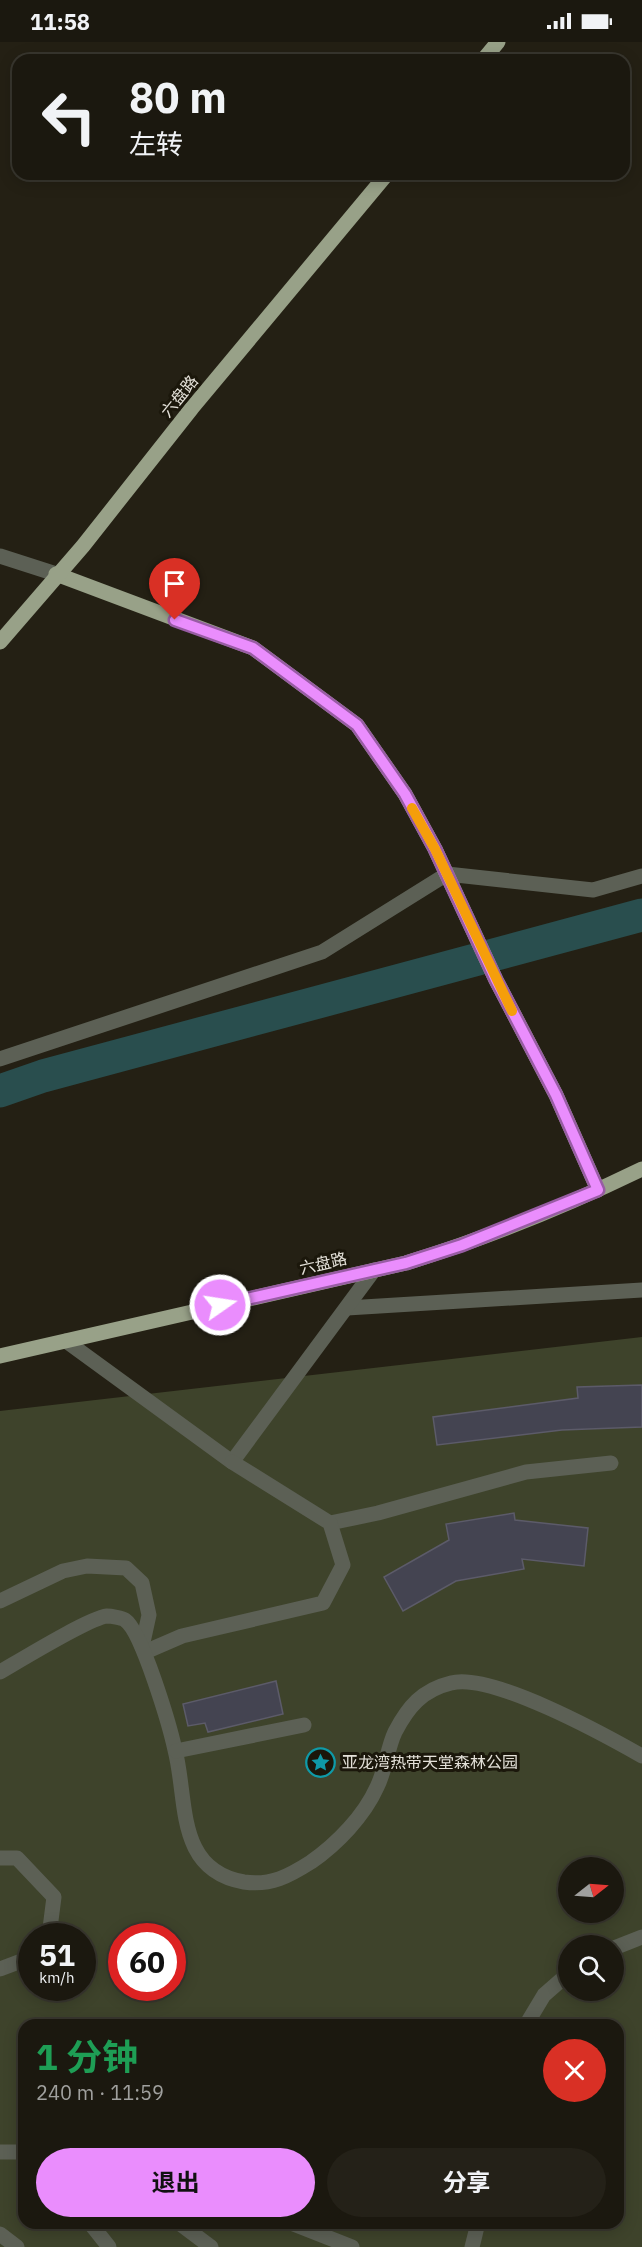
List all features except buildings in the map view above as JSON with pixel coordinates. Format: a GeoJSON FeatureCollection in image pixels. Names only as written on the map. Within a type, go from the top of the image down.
{"type":"FeatureCollection","features":[{"type":"Feature","properties":{"kind":"main road"},"geometry":{"type":"LineString","coordinates":[[488,54],[498,42]]}},
{"type":"Feature","properties":{"kind":"main road","name":"六盘路"},"geometry":{"type":"LineString","coordinates":[[0,642],[56,574],[83,546],[192,408],[382,180]]}},
{"type":"Feature","properties":{"kind":"main road"},"geometry":{"type":"LineString","coordinates":[[56,574],[253,648],[357,725],[405,794],[447,874],[496,980],[556,1095],[598,1190]]}},
{"type":"Feature","properties":{"kind":"main road","name":"六盘路"},"geometry":{"type":"LineString","coordinates":[[0,1356],[374,1270],[462,1245],[598,1190],[642,1169]]}},
{"type":"Feature","properties":{"kind":"street"},"geometry":{"type":"LineString","coordinates":[[0,556],[56,574]]}},
{"type":"Feature","properties":{"kind":"street"},"geometry":{"type":"LineString","coordinates":[[0,1059],[322,952],[447,874],[593,890],[642,876]]}},
{"type":"Feature","properties":{"kind":"street"},"geometry":{"type":"LineString","coordinates":[[232,1462],[374,1270]]}},
{"type":"Feature","properties":{"kind":"street"},"geometry":{"type":"LineString","coordinates":[[347,1308],[642,1290]]}},
{"type":"Feature","properties":{"kind":"street"},"geometry":{"type":"LineString","coordinates":[[66,1341],[232,1462],[330,1523],[343,1565],[323,1603],[182,1636],[143,1649]]}},
{"type":"Feature","properties":{"kind":"street"},"geometry":{"type":"LineString","coordinates":[[330,1523],[378,1513],[526,1472],[611,1463]]}},
{"type":"Feature","properties":{"kind":"street"},"geometry":{"type":"LineString","coordinates":[[0,1601],[63,1571],[87,1566],[126,1568],[142,1583],[149,1616],[143,1649]]}},
{"type":"Feature","properties":{"kind":"street"},"geometry":{"type":"LineString","coordinates":[[0,1672],[106,1616],[125,1620],[133,1629],[143,1649],[176,1751],[184,1819],[199,1854],[223,1878],[258,1884],[286,1878],[322,1854],[348,1829],[377,1787],[394,1733],[416,1699],[452,1682],[489,1685],[553,1710],[642,1756]]}},
{"type":"Feature","properties":{"kind":"street"},"geometry":{"type":"LineString","coordinates":[[176,1751],[304,1725]]}},
{"type":"Feature","properties":{"kind":"street"},"geometry":{"type":"LineString","coordinates":[[0,1858],[17,1858],[54,1897],[51,1923]]}},
{"type":"Feature","properties":{"kind":"street"},"geometry":{"type":"LineString","coordinates":[[624,1944],[642,1937]]}},
{"type":"Feature","properties":{"kind":"street"},"geometry":{"type":"LineString","coordinates":[[0,1969],[18,1962]]}},
{"type":"Feature","properties":{"kind":"street"},"geometry":{"type":"LineString","coordinates":[[530,2019],[544,1995],[558,1983]]}},
{"type":"Feature","properties":{"kind":"street"},"geometry":{"type":"LineString","coordinates":[[0,2152],[18,2152]]}},
{"type":"Feature","properties":{"kind":"street"},"geometry":{"type":"LineString","coordinates":[[95,2229],[109,2247]]}},
{"type":"Feature","properties":{"kind":"street"},"geometry":{"type":"LineString","coordinates":[[187,2229],[211,2247]]}},
{"type":"Feature","properties":{"kind":"street"},"geometry":{"type":"LineString","coordinates":[[306,2229],[352,2247]]}},
{"type":"Feature","properties":{"kind":"street"},"geometry":{"type":"LineString","coordinates":[[472,2247],[476,2229]]}},
{"type":"Feature","properties":{"kind":"street"},"geometry":{"type":"LineString","coordinates":[[0,2234],[17,2247]]}},
{"type":"Feature","properties":{"kind":"green space","name":"亚龙湾热带天堂森林公园"},"geometry":{"type":"Polygon","coordinates":[[[642,1337],[642,2247],[0,2247],[0,1411],[642,1337]]]}},
{"type":"Feature","properties":{"kind":"waterway"},"geometry":{"type":"LineString","coordinates":[[0,1091],[43,1076],[642,915]]}},
{"type":"Feature","properties":{"kind":"slow traffic"},"geometry":{"type":"LineString","coordinates":[[412,808],[435,849],[512,1011]]}},
{"type":"Feature","properties":{"kind":"place","name":"亚龙湾热带天堂森林公园"},"geometry":{"type":"Point","coordinates":[321,1762]}},
{"type":"Feature","properties":{"kind":"route"},"geometry":{"type":"LineString","coordinates":[[175,620],[253,648],[357,725],[405,794],[435,849],[496,980],[556,1095],[598,1190],[462,1245],[406,1263],[220,1305]]}}]}
